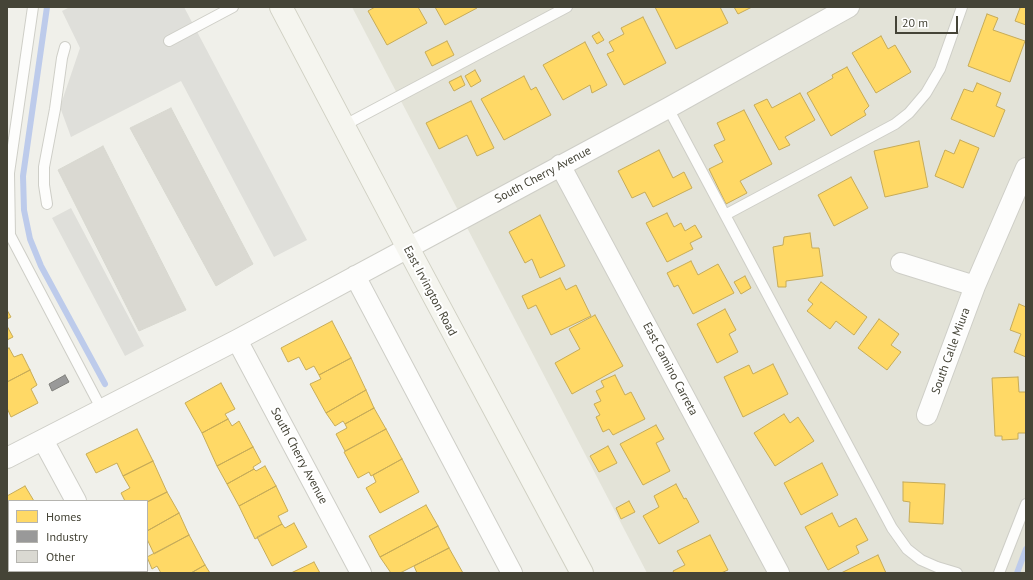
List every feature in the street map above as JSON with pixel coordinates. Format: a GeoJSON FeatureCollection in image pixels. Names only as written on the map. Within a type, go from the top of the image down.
{"type":"FeatureCollection","features":[{"type":"Feature","properties":{"kind":"main road","name":"East Irvington Road"},"geometry":{"type":"LineString","coordinates":[[281,7],[582,573]]}},
{"type":"Feature","properties":{"kind":"street","name":"South Cherry Avenue"},"geometry":{"type":"LineString","coordinates":[[7,458],[237,340],[668,108],[849,7]]}},
{"type":"Feature","properties":{"kind":"street","name":"East Camino Carreta"},"geometry":{"type":"LineString","coordinates":[[560,165],[779,573]]}},
{"type":"Feature","properties":{"kind":"street","name":"South Calle Miura"},"geometry":{"type":"LineString","coordinates":[[927,415],[975,286],[1026,168]]}},
{"type":"Feature","properties":{"kind":"street"},"geometry":{"type":"LineString","coordinates":[[901,263],[975,286]]}},
{"type":"Feature","properties":{"kind":"street"},"geometry":{"type":"LineString","coordinates":[[355,276],[512,573]]}},
{"type":"Feature","properties":{"kind":"street","name":"South Cherry Avenue"},"geometry":{"type":"LineString","coordinates":[[237,340],[361,573]]}},
{"type":"Feature","properties":{"kind":"street"},"geometry":{"type":"LineString","coordinates":[[43,440],[75,500]]}},
{"type":"Feature","properties":{"kind":"lane"},"geometry":{"type":"LineString","coordinates":[[33,7],[8,172],[10,235],[102,410]]}},
{"type":"Feature","properties":{"kind":"lane"},"geometry":{"type":"LineString","coordinates":[[170,41],[233,7]]}},
{"type":"Feature","properties":{"kind":"lane"},"geometry":{"type":"LineString","coordinates":[[343,126],[567,7]]}},
{"type":"Feature","properties":{"kind":"lane"},"geometry":{"type":"LineString","coordinates":[[725,215],[895,124],[909,113],[926,93],[940,69],[962,7]]}},
{"type":"Feature","properties":{"kind":"lane"},"geometry":{"type":"LineString","coordinates":[[47,204],[44,185],[44,166],[55,109],[62,58],[65,48]]}},
{"type":"Feature","properties":{"kind":"lane"},"geometry":{"type":"LineString","coordinates":[[668,108],[892,528],[907,549],[921,560],[957,573]]}},
{"type":"Feature","properties":{"kind":"lane"},"geometry":{"type":"LineString","coordinates":[[999,573],[1026,504]]}},
{"type":"Feature","properties":{"kind":"shaded area"},"geometry":{"type":"Polygon","coordinates":[[[70,7],[184,7],[307,240],[274,257],[181,81],[71,137],[60,107],[80,48],[62,11],[70,7]]]}},
{"type":"Feature","properties":{"kind":"shaded area"},"geometry":{"type":"Polygon","coordinates":[[[352,7],[1026,7],[1026,573],[647,573],[352,7]]]}},
{"type":"Feature","properties":{"kind":"shaded area"},"geometry":{"type":"Polygon","coordinates":[[[71,208],[144,346],[125,356],[52,218],[71,208]]]}},
{"type":"Feature","properties":{"kind":"building: Homes"},"geometry":{"type":"Polygon","coordinates":[[[375,7],[418,7],[427,23],[387,45],[368,11],[375,7]]]}},
{"type":"Feature","properties":{"kind":"building: Homes"},"geometry":{"type":"Polygon","coordinates":[[[435,7],[476,7],[477,8],[445,25],[435,7]]]}},
{"type":"Feature","properties":{"kind":"building: Homes"},"geometry":{"type":"Polygon","coordinates":[[[655,7],[720,7],[728,23],[676,49],[655,7]]]}},
{"type":"Feature","properties":{"kind":"building: Homes"},"geometry":{"type":"Polygon","coordinates":[[[734,7],[752,7],[738,14],[734,7]]]}},
{"type":"Feature","properties":{"kind":"building: Homes"},"geometry":{"type":"Polygon","coordinates":[[[1018,7],[1026,7],[1026,25],[1015,21],[1020,8],[1018,7]]]}},
{"type":"Feature","properties":{"kind":"building: Homes"},"geometry":{"type":"Polygon","coordinates":[[[987,14],[998,18],[993,30],[1025,41],[1010,82],[968,66],[987,14]]]}},
{"type":"Feature","properties":{"kind":"building: Homes"},"geometry":{"type":"Polygon","coordinates":[[[643,17],[666,63],[624,85],[607,54],[614,51],[609,42],[624,34],[621,28],[643,17]]]}},
{"type":"Feature","properties":{"kind":"building: Homes"},"geometry":{"type":"Polygon","coordinates":[[[599,32],[604,40],[597,44],[592,36],[599,32]]]}},
{"type":"Feature","properties":{"kind":"building: Homes"},"geometry":{"type":"Polygon","coordinates":[[[881,36],[888,49],[895,45],[911,72],[876,93],[852,53],[881,36]]]}},
{"type":"Feature","properties":{"kind":"building: Homes"},"geometry":{"type":"Polygon","coordinates":[[[447,41],[454,55],[432,66],[425,52],[447,41]]]}},
{"type":"Feature","properties":{"kind":"building: Homes"},"geometry":{"type":"Polygon","coordinates":[[[585,42],[607,85],[592,93],[590,85],[563,100],[543,65],[585,42]]]}},
{"type":"Feature","properties":{"kind":"building: Homes"},"geometry":{"type":"Polygon","coordinates":[[[847,67],[869,106],[864,111],[866,115],[831,136],[807,93],[833,78],[832,75],[847,67]]]}},
{"type":"Feature","properties":{"kind":"building: Homes"},"geometry":{"type":"Polygon","coordinates":[[[475,70],[481,81],[471,87],[465,76],[475,70]]]}},
{"type":"Feature","properties":{"kind":"building: Homes"},"geometry":{"type":"Polygon","coordinates":[[[461,76],[465,85],[454,91],[449,82],[461,76]]]}},
{"type":"Feature","properties":{"kind":"building: Homes"},"geometry":{"type":"Polygon","coordinates":[[[524,76],[531,90],[536,87],[551,115],[504,140],[481,99],[524,76]]]}},
{"type":"Feature","properties":{"kind":"building: Homes"},"geometry":{"type":"Polygon","coordinates":[[[977,83],[1001,93],[996,106],[1005,110],[994,137],[951,119],[964,89],[973,92],[977,83]]]}},
{"type":"Feature","properties":{"kind":"building: Homes"},"geometry":{"type":"Polygon","coordinates":[[[800,93],[815,120],[785,137],[790,145],[779,150],[754,105],[767,99],[772,108],[800,93]]]}},
{"type":"Feature","properties":{"kind":"building: Homes"},"geometry":{"type":"Polygon","coordinates":[[[471,101],[494,148],[477,156],[467,135],[439,149],[426,123],[471,101]]]}},
{"type":"Feature","properties":{"kind":"building: Homes"},"geometry":{"type":"Polygon","coordinates":[[[744,110],[772,164],[740,181],[747,193],[726,204],[709,169],[723,162],[714,145],[725,140],[717,123],[744,110]]]}},
{"type":"Feature","properties":{"kind":"building: Homes"},"geometry":{"type":"Polygon","coordinates":[[[960,140],[979,148],[963,188],[935,176],[945,150],[954,154],[960,140]]]}},
{"type":"Feature","properties":{"kind":"building: Homes"},"geometry":{"type":"Polygon","coordinates":[[[919,141],[928,187],[885,197],[874,151],[919,141]]]}},
{"type":"Feature","properties":{"kind":"building: Homes"},"geometry":{"type":"Polygon","coordinates":[[[659,150],[673,178],[684,172],[692,188],[653,207],[645,192],[632,198],[618,171],[659,150]]]}},
{"type":"Feature","properties":{"kind":"building: Homes"},"geometry":{"type":"Polygon","coordinates":[[[851,177],[868,208],[834,226],[818,195],[851,177]]]}},
{"type":"Feature","properties":{"kind":"building: Homes"},"geometry":{"type":"Polygon","coordinates":[[[667,213],[674,227],[681,223],[685,231],[695,225],[702,237],[690,243],[693,249],[667,262],[646,223],[667,213]]]}},
{"type":"Feature","properties":{"kind":"building: Homes"},"geometry":{"type":"Polygon","coordinates":[[[540,215],[565,266],[540,278],[532,259],[525,263],[509,232],[540,215]]]}},
{"type":"Feature","properties":{"kind":"building: Homes"},"geometry":{"type":"Polygon","coordinates":[[[810,233],[812,248],[819,248],[823,276],[786,281],[786,287],[778,287],[773,247],[783,245],[784,237],[810,233]]]}},
{"type":"Feature","properties":{"kind":"building: Homes"},"geometry":{"type":"Polygon","coordinates":[[[691,261],[698,275],[718,264],[734,293],[693,314],[678,285],[674,287],[667,273],[691,261]]]}},
{"type":"Feature","properties":{"kind":"building: Homes"},"geometry":{"type":"Polygon","coordinates":[[[745,276],[751,288],[741,294],[734,282],[745,276]]]}},
{"type":"Feature","properties":{"kind":"building: Homes"},"geometry":{"type":"Polygon","coordinates":[[[560,278],[566,290],[576,285],[591,316],[551,335],[536,305],[528,309],[522,296],[560,278]]]}},
{"type":"Feature","properties":{"kind":"building: Homes"},"geometry":{"type":"Polygon","coordinates":[[[821,282],[867,317],[854,335],[836,321],[830,329],[807,311],[813,304],[808,300],[821,282]]]}},
{"type":"Feature","properties":{"kind":"building: Homes"},"geometry":{"type":"Polygon","coordinates":[[[1019,304],[1026,307],[1026,357],[1014,352],[1021,334],[1010,330],[1019,304]]]}},
{"type":"Feature","properties":{"kind":"building: Homes"},"geometry":{"type":"Polygon","coordinates":[[[725,309],[736,330],[729,334],[738,352],[717,363],[697,324],[725,309]]]}},
{"type":"Feature","properties":{"kind":"building: Homes"},"geometry":{"type":"Polygon","coordinates":[[[7,310],[11,317],[7,319],[7,310]]]}},
{"type":"Feature","properties":{"kind":"building: Homes"},"geometry":{"type":"Polygon","coordinates":[[[595,315],[623,366],[572,394],[555,363],[580,349],[569,329],[595,315]]]}},
{"type":"Feature","properties":{"kind":"building: Homes"},"geometry":{"type":"Polygon","coordinates":[[[879,319],[899,334],[891,345],[901,352],[887,370],[858,348],[879,319]]]}},
{"type":"Feature","properties":{"kind":"building: Homes"},"geometry":{"type":"Polygon","coordinates":[[[332,321],[351,358],[319,375],[314,366],[306,370],[299,357],[288,362],[281,348],[332,321]]]}},
{"type":"Feature","properties":{"kind":"building: Homes"},"geometry":{"type":"Polygon","coordinates":[[[7,326],[13,337],[7,340],[7,326]]]}},
{"type":"Feature","properties":{"kind":"building: Homes"},"geometry":{"type":"Polygon","coordinates":[[[9,348],[14,357],[22,354],[30,370],[7,382],[7,349],[9,348]]]}},
{"type":"Feature","properties":{"kind":"building: Homes"},"geometry":{"type":"Polygon","coordinates":[[[351,358],[366,390],[326,413],[310,384],[321,379],[319,375],[351,358]]]}},
{"type":"Feature","properties":{"kind":"building: Homes"},"geometry":{"type":"Polygon","coordinates":[[[773,364],[788,394],[743,417],[724,377],[749,365],[753,374],[773,364]]]}},
{"type":"Feature","properties":{"kind":"building: Homes"},"geometry":{"type":"Polygon","coordinates":[[[30,370],[37,385],[31,389],[38,403],[11,417],[7,408],[7,382],[30,370]]]}},
{"type":"Feature","properties":{"kind":"building: Homes"},"geometry":{"type":"Polygon","coordinates":[[[615,375],[625,395],[631,392],[645,419],[613,435],[609,429],[603,432],[596,417],[600,415],[594,404],[601,401],[596,391],[604,387],[601,381],[615,375]]]}},
{"type":"Feature","properties":{"kind":"building: Homes"},"geometry":{"type":"Polygon","coordinates":[[[1018,377],[1019,392],[1026,392],[1026,433],[1018,433],[1018,439],[1002,440],[1002,436],[995,436],[992,378],[1018,377]]]}},
{"type":"Feature","properties":{"kind":"building: Homes"},"geometry":{"type":"Polygon","coordinates":[[[221,383],[235,409],[225,414],[228,419],[202,433],[185,403],[221,383]]]}},
{"type":"Feature","properties":{"kind":"building: Homes"},"geometry":{"type":"Polygon","coordinates":[[[366,390],[374,408],[345,424],[343,421],[335,426],[326,413],[366,390]]]}},
{"type":"Feature","properties":{"kind":"building: Homes"},"geometry":{"type":"Polygon","coordinates":[[[374,408],[386,429],[345,451],[336,434],[347,428],[345,424],[374,408]]]}},
{"type":"Feature","properties":{"kind":"building: Homes"},"geometry":{"type":"Polygon","coordinates":[[[784,414],[790,423],[798,417],[814,441],[775,466],[754,433],[784,414]]]}},
{"type":"Feature","properties":{"kind":"building: Homes"},"geometry":{"type":"Polygon","coordinates":[[[228,419],[232,426],[239,421],[253,447],[217,466],[202,433],[228,419]]]}},
{"type":"Feature","properties":{"kind":"building: Homes"},"geometry":{"type":"Polygon","coordinates":[[[656,425],[664,439],[656,443],[670,471],[643,485],[620,444],[656,425]]]}},
{"type":"Feature","properties":{"kind":"building: Homes"},"geometry":{"type":"Polygon","coordinates":[[[137,429],[153,461],[123,476],[117,463],[96,473],[86,454],[137,429]]]}},
{"type":"Feature","properties":{"kind":"building: Homes"},"geometry":{"type":"Polygon","coordinates":[[[386,429],[402,459],[371,476],[369,472],[358,478],[344,452],[386,429]]]}},
{"type":"Feature","properties":{"kind":"building: Homes"},"geometry":{"type":"Polygon","coordinates":[[[608,446],[617,463],[599,472],[590,456],[608,446]]]}},
{"type":"Feature","properties":{"kind":"building: Homes"},"geometry":{"type":"Polygon","coordinates":[[[253,447],[261,462],[253,467],[254,469],[227,484],[217,466],[253,447]]]}},
{"type":"Feature","properties":{"kind":"building: Homes"},"geometry":{"type":"Polygon","coordinates":[[[402,459],[419,492],[380,513],[366,488],[376,482],[373,475],[402,459]]]}},
{"type":"Feature","properties":{"kind":"building: Homes"},"geometry":{"type":"Polygon","coordinates":[[[153,461],[167,492],[148,502],[148,500],[124,500],[121,493],[130,488],[123,476],[153,461]]]}},
{"type":"Feature","properties":{"kind":"building: Homes"},"geometry":{"type":"Polygon","coordinates":[[[822,463],[838,495],[801,515],[784,483],[822,463]]]}},
{"type":"Feature","properties":{"kind":"building: Homes"},"geometry":{"type":"Polygon","coordinates":[[[265,466],[276,486],[239,506],[227,484],[254,469],[256,471],[265,466]]]}},
{"type":"Feature","properties":{"kind":"building: Homes"},"geometry":{"type":"Polygon","coordinates":[[[903,482],[945,484],[943,524],[909,522],[910,502],[903,501],[903,482]]]}},
{"type":"Feature","properties":{"kind":"building: Homes"},"geometry":{"type":"Polygon","coordinates":[[[676,484],[684,499],[686,498],[699,522],[659,544],[643,516],[659,507],[654,496],[676,484]]]}},
{"type":"Feature","properties":{"kind":"building: Homes"},"geometry":{"type":"Polygon","coordinates":[[[25,486],[33,500],[8,500],[7,537],[7,496],[25,486]]]}},
{"type":"Feature","properties":{"kind":"building: Homes"},"geometry":{"type":"Polygon","coordinates":[[[276,486],[288,511],[278,516],[282,524],[255,539],[239,506],[276,486]]]}},
{"type":"Feature","properties":{"kind":"building: Homes"},"geometry":{"type":"Polygon","coordinates":[[[167,492],[179,513],[148,530],[148,502],[167,492]]]}},
{"type":"Feature","properties":{"kind":"building: Homes"},"geometry":{"type":"Polygon","coordinates":[[[629,501],[635,512],[621,519],[616,508],[629,501]]]}},
{"type":"Feature","properties":{"kind":"building: Homes"},"geometry":{"type":"Polygon","coordinates":[[[426,505],[438,526],[380,557],[369,536],[426,505]]]}},
{"type":"Feature","properties":{"kind":"building: Homes"},"geometry":{"type":"Polygon","coordinates":[[[179,513],[189,535],[154,554],[148,541],[148,530],[179,513]]]}},
{"type":"Feature","properties":{"kind":"building: Homes"},"geometry":{"type":"Polygon","coordinates":[[[832,513],[839,527],[856,518],[868,540],[856,546],[859,553],[828,570],[805,527],[832,513]]]}},
{"type":"Feature","properties":{"kind":"building: Homes"},"geometry":{"type":"Polygon","coordinates":[[[294,523],[307,547],[272,566],[257,537],[282,524],[285,528],[294,523]]]}},
{"type":"Feature","properties":{"kind":"building: Homes"},"geometry":{"type":"Polygon","coordinates":[[[438,526],[449,548],[400,573],[391,573],[380,557],[438,526]]]}},
{"type":"Feature","properties":{"kind":"building: Homes"},"geometry":{"type":"Polygon","coordinates":[[[189,535],[205,565],[191,573],[161,573],[157,566],[152,569],[148,556],[189,535]]]}},
{"type":"Feature","properties":{"kind":"building: Homes"},"geometry":{"type":"Polygon","coordinates":[[[710,535],[728,570],[721,573],[674,573],[673,571],[685,565],[677,551],[710,535]]]}},
{"type":"Feature","properties":{"kind":"building: Homes"},"geometry":{"type":"Polygon","coordinates":[[[449,548],[463,573],[417,573],[414,566],[449,548]]]}},
{"type":"Feature","properties":{"kind":"building: Homes"},"geometry":{"type":"Polygon","coordinates":[[[878,555],[886,573],[841,573],[878,555]]]}},
{"type":"Feature","properties":{"kind":"building: Homes"},"geometry":{"type":"Polygon","coordinates":[[[314,562],[320,573],[291,573],[314,562]]]}},
{"type":"Feature","properties":{"kind":"building: Homes"},"geometry":{"type":"Polygon","coordinates":[[[205,565],[210,573],[191,573],[205,565]]]}},
{"type":"Feature","properties":{"kind":"building: Homes"},"geometry":{"type":"Polygon","coordinates":[[[24,572],[60,573],[24,573],[24,572]]]}},
{"type":"Feature","properties":{"kind":"building: Industry"},"geometry":{"type":"Polygon","coordinates":[[[65,375],[69,382],[52,391],[49,384],[65,375]]]}},
{"type":"Feature","properties":{"kind":"building: Other"},"geometry":{"type":"Polygon","coordinates":[[[171,108],[253,264],[216,286],[130,128],[171,108]]]}},
{"type":"Feature","properties":{"kind":"building: Other"},"geometry":{"type":"Polygon","coordinates":[[[103,146],[186,310],[139,331],[58,170],[103,146]]]}},
{"type":"Feature","properties":{"kind":"waterway"},"geometry":{"type":"LineString","coordinates":[[47,7],[23,176],[24,210],[30,239],[41,266],[105,384]]}},
{"type":"Feature","properties":{"kind":"waterway"},"geometry":{"type":"LineString","coordinates":[[1017,573],[1026,549]]}}]}
